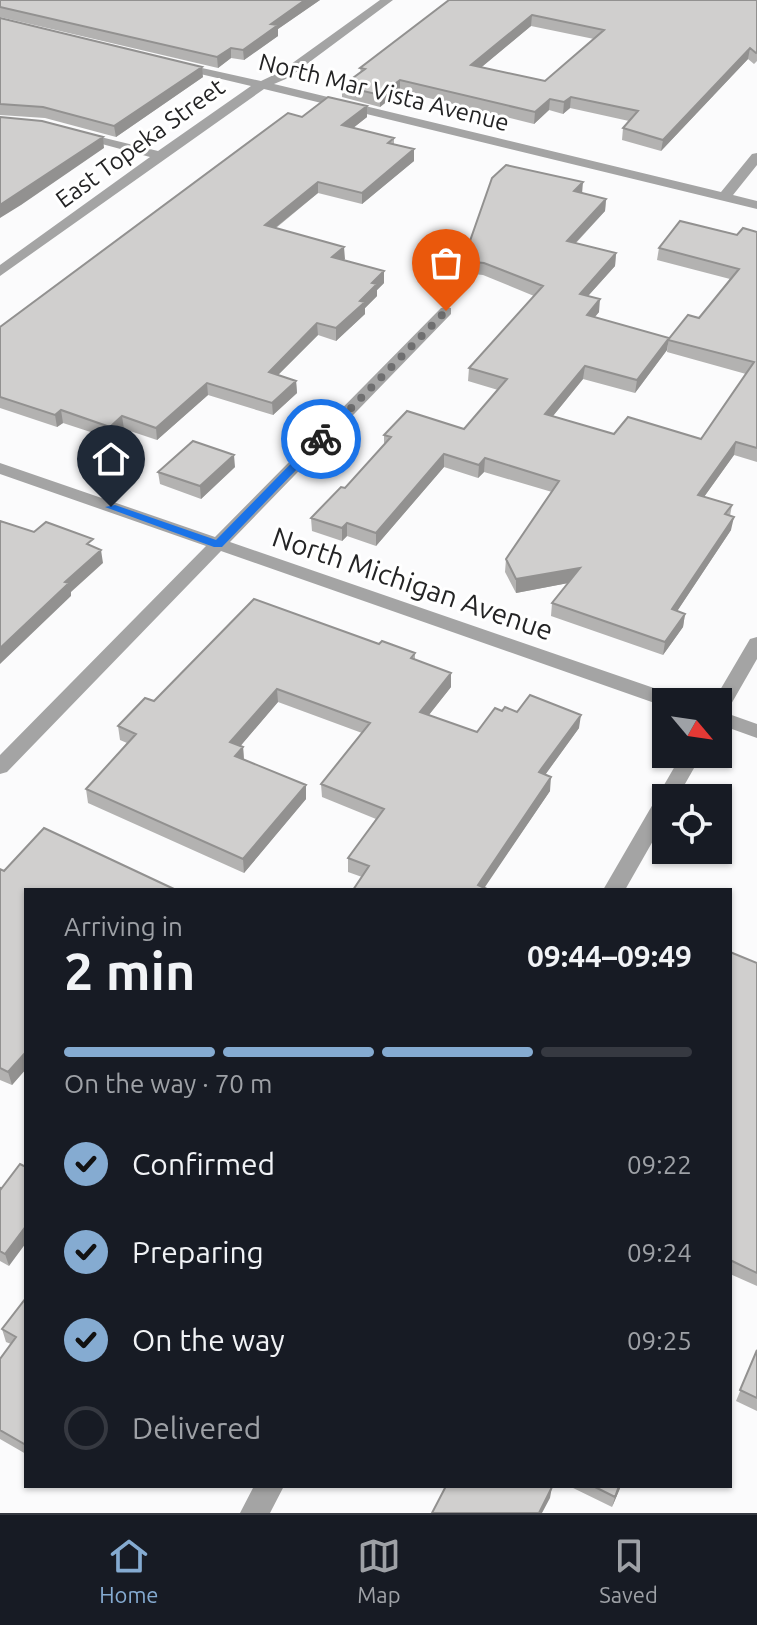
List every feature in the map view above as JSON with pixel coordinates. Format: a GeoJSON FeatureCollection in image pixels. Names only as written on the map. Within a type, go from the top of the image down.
{"type":"FeatureCollection","features":[{"type":"Feature","properties":{"kind":"street","name":"East Topeka Street"},"geometry":{"type":"LineString","coordinates":[[0,272],[248,92],[284,75],[387,0]]}},
{"type":"Feature","properties":{"kind":"street","name":"North Mar Vista Avenue"},"geometry":{"type":"LineString","coordinates":[[166,62],[757,205]]}},
{"type":"Feature","properties":{"kind":"street"},"geometry":{"type":"LineString","coordinates":[[60,129],[161,156]]}},
{"type":"Feature","properties":{"kind":"street"},"geometry":{"type":"LineString","coordinates":[[724,197],[757,157]]}},
{"type":"Feature","properties":{"kind":"street"},"geometry":{"type":"LineString","coordinates":[[0,767],[446,311]]}},
{"type":"Feature","properties":{"kind":"street","name":"North Michigan Avenue"},"geometry":{"type":"LineString","coordinates":[[0,468],[652,695]]}},
{"type":"Feature","properties":{"kind":"street"},"geometry":{"type":"LineString","coordinates":[[731,688],[757,643]]}},
{"type":"Feature","properties":{"kind":"street"},"geometry":{"type":"LineString","coordinates":[[732,722],[757,731]]}},
{"type":"Feature","properties":{"kind":"street"},"geometry":{"type":"LineString","coordinates":[[615,888],[652,824]]}},
{"type":"Feature","properties":{"kind":"street"},"geometry":{"type":"LineString","coordinates":[[254,1513],[269,1488]]}},
{"type":"Feature","properties":{"kind":"building"},"geometry":{"type":"Polygon","coordinates":[[[0,0],[305,0],[271,24],[278,25],[243,50],[231,48],[217,57],[0,7],[0,0]]]}},
{"type":"Feature","properties":{"kind":"building"},"geometry":{"type":"Polygon","coordinates":[[[449,0],[757,0],[757,52],[750,48],[663,140],[623,128],[638,111],[571,97],[564,102],[550,99],[535,112],[400,80],[380,95],[342,86],[365,69],[360,68],[449,0]],[[532,15],[471,65],[545,81],[604,30],[532,15]]]}},
{"type":"Feature","properties":{"kind":"building"},"geometry":{"type":"Polygon","coordinates":[[[0,18],[202,67],[114,126],[43,107],[0,104],[0,18]]]}},
{"type":"Feature","properties":{"kind":"building"},"geometry":{"type":"Polygon","coordinates":[[[328,97],[367,106],[342,125],[394,138],[388,143],[414,149],[362,193],[318,182],[265,225],[344,247],[332,257],[384,271],[372,283],[377,284],[360,301],[365,302],[336,328],[317,323],[269,372],[296,381],[272,403],[207,383],[156,428],[122,416],[110,427],[61,410],[55,415],[0,397],[0,327],[288,113],[302,117],[328,97]]]}},
{"type":"Feature","properties":{"kind":"building"},"geometry":{"type":"Polygon","coordinates":[[[0,117],[42,121],[103,137],[0,205],[0,117]]]}},
{"type":"Feature","properties":{"kind":"building"},"geometry":{"type":"Polygon","coordinates":[[[506,165],[583,182],[574,191],[606,199],[567,241],[616,253],[580,294],[600,299],[587,315],[669,338],[637,380],[585,366],[545,414],[614,434],[628,417],[701,439],[754,362],[668,340],[688,315],[699,318],[739,269],[659,248],[680,221],[737,235],[743,228],[757,232],[757,448],[736,442],[698,495],[732,505],[725,514],[734,517],[672,609],[685,614],[665,642],[552,603],[580,568],[516,579],[506,559],[559,481],[485,458],[479,465],[444,454],[376,533],[347,523],[342,528],[311,518],[341,487],[345,488],[391,437],[384,435],[407,411],[464,429],[507,379],[469,368],[543,286],[484,263],[463,261],[492,178],[506,165]]]}},
{"type":"Feature","properties":{"kind":"building"},"geometry":{"type":"Polygon","coordinates":[[[193,441],[234,455],[200,486],[158,472],[193,441]]]}},
{"type":"Feature","properties":{"kind":"building"},"geometry":{"type":"Polygon","coordinates":[[[0,521],[34,532],[46,522],[93,539],[87,544],[101,550],[0,648],[0,521]]]}},
{"type":"Feature","properties":{"kind":"building"},"geometry":{"type":"Polygon","coordinates":[[[254,599],[379,644],[382,641],[415,653],[411,658],[451,673],[420,712],[477,732],[495,708],[502,711],[505,707],[517,712],[530,695],[581,715],[539,772],[551,777],[478,885],[485,888],[354,888],[369,866],[348,858],[384,809],[321,784],[370,723],[277,689],[230,742],[243,747],[235,756],[306,785],[243,859],[86,789],[136,734],[118,726],[145,698],[154,701],[254,599]]]}},
{"type":"Feature","properties":{"kind":"building"},"geometry":{"type":"Polygon","coordinates":[[[44,828],[172,888],[24,888],[24,1054],[8,1072],[0,1068],[0,869],[4,871],[44,828]]]}},
{"type":"Feature","properties":{"kind":"building"},"geometry":{"type":"Polygon","coordinates":[[[732,953],[757,963],[757,1273],[732,1261],[732,953]]]}},
{"type":"Feature","properties":{"kind":"building"},"geometry":{"type":"Polygon","coordinates":[[[20,1164],[24,1166],[24,1229],[5,1254],[0,1251],[1,1189],[20,1164]]]}},
{"type":"Feature","properties":{"kind":"building"},"geometry":{"type":"Polygon","coordinates":[[[24,1301],[24,1444],[0,1430],[0,1359],[16,1337],[2,1329],[24,1301]]]}},
{"type":"Feature","properties":{"kind":"building"},"geometry":{"type":"Polygon","coordinates":[[[757,1350],[757,1398],[740,1390],[757,1350]]]}},
{"type":"Feature","properties":{"kind":"building"},"geometry":{"type":"Polygon","coordinates":[[[445,1488],[552,1488],[539,1513],[432,1513],[445,1488]]]}},
{"type":"Feature","properties":{"kind":"building"},"geometry":{"type":"Polygon","coordinates":[[[597,1488],[618,1488],[615,1497],[597,1488]]]}},
{"type":"Feature","properties":{"kind":"way so far"},"geometry":{"type":"LineString","coordinates":[[321,439],[446,311]]}},
{"type":"Feature","properties":{"kind":"route"},"geometry":{"type":"LineString","coordinates":[[111,507],[218,545],[321,439]]}}]}
